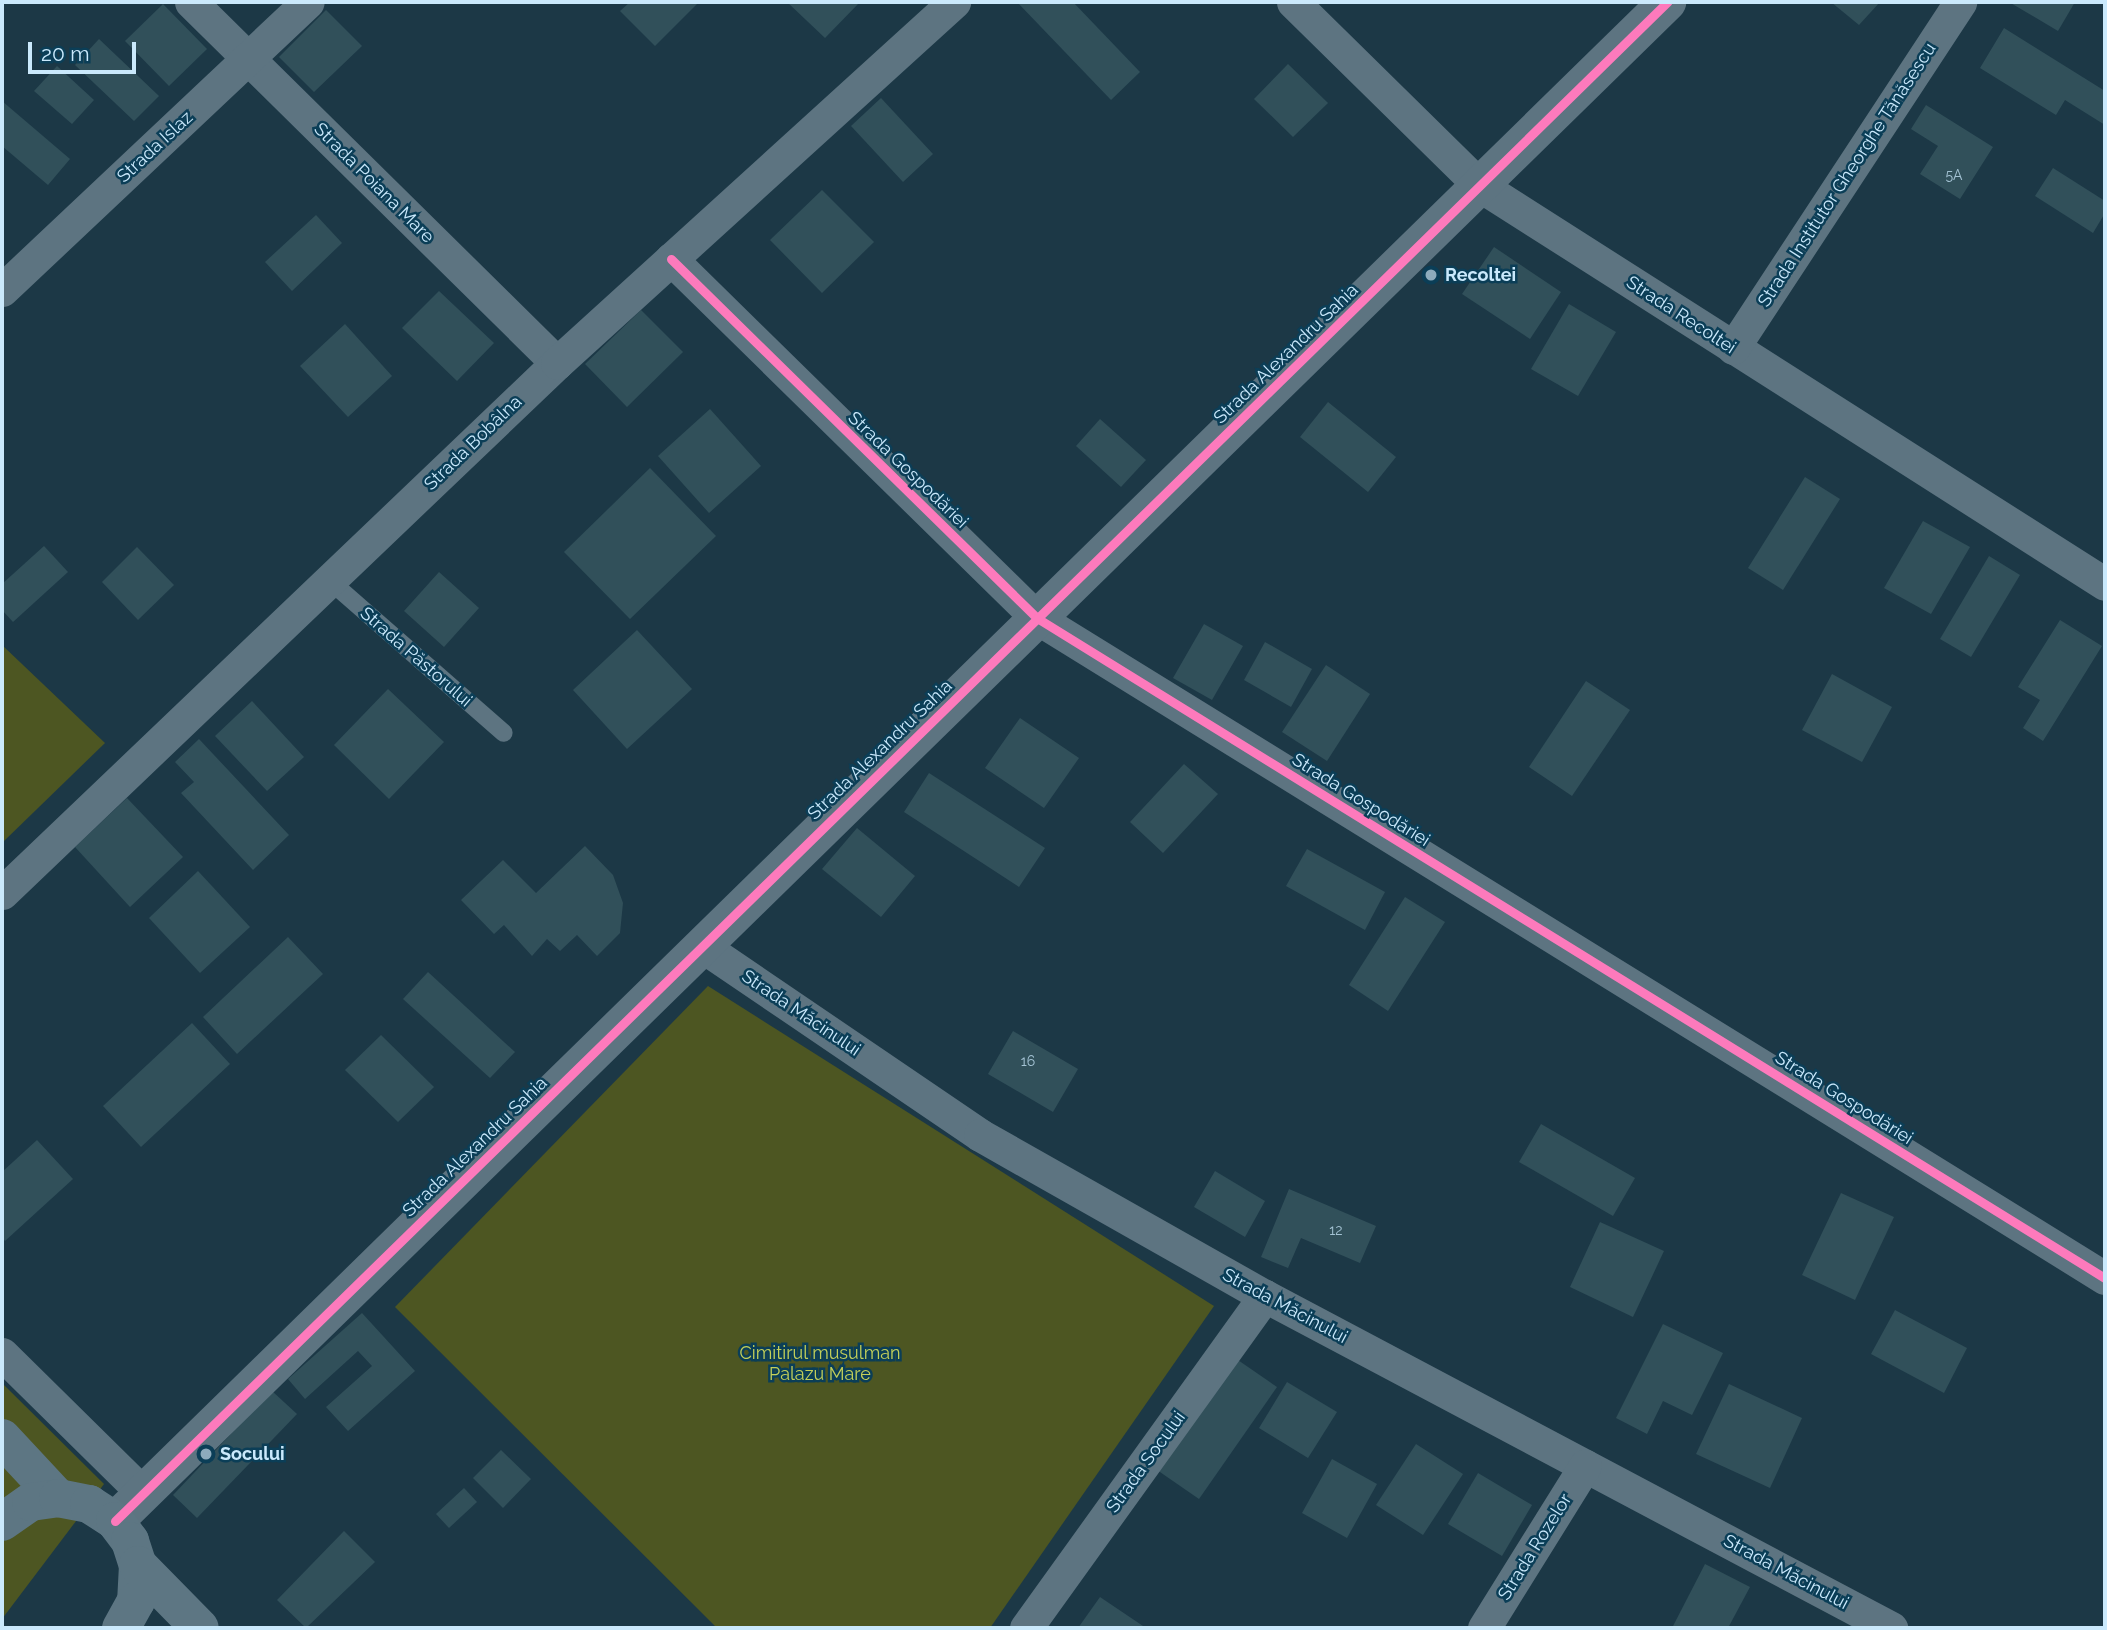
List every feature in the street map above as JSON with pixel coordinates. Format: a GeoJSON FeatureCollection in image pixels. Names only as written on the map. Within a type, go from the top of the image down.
{"type":"FeatureCollection","features":[{"type":"Feature","properties":{"kind":"main road"},"geometry":{"type":"LineString","coordinates":[[2,1438],[58,1498]]}},
{"type":"Feature","properties":{"kind":"main road"},"geometry":{"type":"LineString","coordinates":[[2,1522],[31,1502],[58,1498],[89,1504],[115,1521],[130,1541],[138,1565],[136,1601],[121,1628]]}},
{"type":"Feature","properties":{"kind":"main road"},"geometry":{"type":"LineString","coordinates":[[138,1565],[200,1628]]}},
{"type":"Feature","properties":{"kind":"street","name":"Strada Islaz"},"geometry":{"type":"LineString","coordinates":[[2,290],[307,2]]}},
{"type":"Feature","properties":{"kind":"street","name":"Strada Bobâlna"},"geometry":{"type":"LineString","coordinates":[[2,893],[556,363],[954,2]]}},
{"type":"Feature","properties":{"kind":"street","name":"Strada Recoltei"},"geometry":{"type":"LineString","coordinates":[[1293,2],[1479,185],[2105,583]]}},
{"type":"Feature","properties":{"kind":"street","name":"Strada Alexandru Sahia"},"geometry":{"type":"LineString","coordinates":[[115,1521],[1667,2]]}},
{"type":"Feature","properties":{"kind":"street","name":"Strada Institutor Gheorghe Tănăsescu"},"geometry":{"type":"LineString","coordinates":[[1733,348],[1960,2]]}},
{"type":"Feature","properties":{"kind":"street","name":"Strada Poiana Mare"},"geometry":{"type":"LineString","coordinates":[[206,8],[249,59],[556,363]]}},
{"type":"Feature","properties":{"kind":"street","name":"Strada Gospodăriei"},"geometry":{"type":"LineString","coordinates":[[671,259],[1037,618],[2105,1278]]}},
{"type":"Feature","properties":{"kind":"street","name":"Strada Măcinului"},"geometry":{"type":"LineString","coordinates":[[702,946],[980,1135],[1265,1296],[1891,1628]]}},
{"type":"Feature","properties":{"kind":"street","name":"Strada Socului"},"geometry":{"type":"LineString","coordinates":[[1026,1628],[1265,1296]]}},
{"type":"Feature","properties":{"kind":"street"},"geometry":{"type":"LineString","coordinates":[[2,1354],[143,1493]]}},
{"type":"Feature","properties":{"kind":"street","name":"Strada Rozelor"},"geometry":{"type":"LineString","coordinates":[[1484,1628],[1585,1466]]}},
{"type":"Feature","properties":{"kind":"lane","name":"Strada Păstorului"},"geometry":{"type":"LineString","coordinates":[[329,580],[504,733]]}},
{"type":"Feature","properties":{"kind":"green space"},"geometry":{"type":"Polygon","coordinates":[[[2,645],[105,743],[2,843],[2,645]]]}},
{"type":"Feature","properties":{"kind":"green space","name":"Cimitirul musulman Palazu Mare"},"geometry":{"type":"Polygon","coordinates":[[[708,986],[1214,1306],[990,1628],[717,1628],[395,1307],[708,986]]]}},
{"type":"Feature","properties":{"kind":"green space"},"geometry":{"type":"Polygon","coordinates":[[[2,1383],[104,1484],[2,1619],[2,1383]]]}},
{"type":"Feature","properties":{"kind":"building"},"geometry":{"type":"Polygon","coordinates":[[[630,2],[699,2],[655,46],[620,11],[630,2]]]}},
{"type":"Feature","properties":{"kind":"building"},"geometry":{"type":"Polygon","coordinates":[[[787,2],[860,2],[825,38],[787,2]]]}},
{"type":"Feature","properties":{"kind":"building"},"geometry":{"type":"Polygon","coordinates":[[[1017,2],[1073,2],[1140,72],[1111,100],[1017,2]]]}},
{"type":"Feature","properties":{"kind":"building"},"geometry":{"type":"Polygon","coordinates":[[[1831,2],[1880,2],[1859,25],[1831,2]]]}},
{"type":"Feature","properties":{"kind":"building"},"geometry":{"type":"Polygon","coordinates":[[[2009,2],[2075,2],[2058,31],[2009,2]]]}},
{"type":"Feature","properties":{"kind":"building"},"geometry":{"type":"Polygon","coordinates":[[[163,4],[207,49],[169,86],[125,41],[163,4]]]}},
{"type":"Feature","properties":{"kind":"building"},"geometry":{"type":"Polygon","coordinates":[[[326,10],[362,46],[314,92],[279,57],[326,10]]]}},
{"type":"Feature","properties":{"kind":"building"},"geometry":{"type":"Polygon","coordinates":[[[2004,28],[2105,91],[2105,125],[2065,100],[2056,115],[1980,68],[2004,28]]]}},
{"type":"Feature","properties":{"kind":"building"},"geometry":{"type":"Polygon","coordinates":[[[99,39],[159,96],[134,121],[75,65],[99,39]]]}},
{"type":"Feature","properties":{"kind":"building"},"geometry":{"type":"Polygon","coordinates":[[[1288,64],[1328,103],[1293,137],[1254,99],[1288,64]]]}},
{"type":"Feature","properties":{"kind":"building"},"geometry":{"type":"Polygon","coordinates":[[[57,66],[94,100],[72,124],[34,91],[57,66]]]}},
{"type":"Feature","properties":{"kind":"building"},"geometry":{"type":"Polygon","coordinates":[[[881,98],[933,154],[903,182],[851,126],[881,98]]]}},
{"type":"Feature","properties":{"kind":"building"},"geometry":{"type":"Polygon","coordinates":[[[2,101],[70,159],[48,185],[2,146],[2,101]]]}},
{"type":"Feature","properties":{"kind":"building"},"geometry":{"type":"Polygon","coordinates":[[[1926,105],[1993,147],[1960,199],[1920,174],[1938,146],[1911,129],[1926,105]]]}},
{"type":"Feature","properties":{"kind":"building"},"geometry":{"type":"Polygon","coordinates":[[[2053,168],[2105,201],[2105,213],[2093,233],[2035,196],[2053,168]]]}},
{"type":"Feature","properties":{"kind":"building"},"geometry":{"type":"Polygon","coordinates":[[[822,190],[874,242],[822,293],[770,240],[822,190]]]}},
{"type":"Feature","properties":{"kind":"building"},"geometry":{"type":"Polygon","coordinates":[[[316,215],[342,243],[292,291],[265,262],[316,215]]]}},
{"type":"Feature","properties":{"kind":"building"},"geometry":{"type":"Polygon","coordinates":[[[1494,247],[1561,292],[1530,339],[1462,294],[1494,247]]]}},
{"type":"Feature","properties":{"kind":"building"},"geometry":{"type":"Polygon","coordinates":[[[439,291],[494,343],[457,381],[402,328],[439,291]]]}},
{"type":"Feature","properties":{"kind":"building"},"geometry":{"type":"Polygon","coordinates":[[[1569,304],[1616,332],[1578,396],[1531,369],[1569,304]]]}},
{"type":"Feature","properties":{"kind":"building"},"geometry":{"type":"Polygon","coordinates":[[[641,310],[683,352],[627,407],[585,364],[641,310]]]}},
{"type":"Feature","properties":{"kind":"building"},"geometry":{"type":"Polygon","coordinates":[[[345,324],[392,376],[348,417],[300,366],[345,324]]]}},
{"type":"Feature","properties":{"kind":"building"},"geometry":{"type":"Polygon","coordinates":[[[1328,402],[1396,457],[1368,492],[1300,437],[1328,402]]]}},
{"type":"Feature","properties":{"kind":"building"},"geometry":{"type":"Polygon","coordinates":[[[710,409],[761,466],[709,513],[658,456],[710,409]]]}},
{"type":"Feature","properties":{"kind":"building"},"geometry":{"type":"Polygon","coordinates":[[[1100,419],[1146,460],[1121,487],[1076,446],[1100,419]]]}},
{"type":"Feature","properties":{"kind":"building"},"geometry":{"type":"Polygon","coordinates":[[[650,468],[716,536],[630,619],[564,552],[650,468]]]}},
{"type":"Feature","properties":{"kind":"building"},"geometry":{"type":"Polygon","coordinates":[[[1805,477],[1840,499],[1783,590],[1748,568],[1805,477]]]}},
{"type":"Feature","properties":{"kind":"building"},"geometry":{"type":"Polygon","coordinates":[[[1923,521],[1970,547],[1931,614],[1884,588],[1923,521]]]}},
{"type":"Feature","properties":{"kind":"building"},"geometry":{"type":"Polygon","coordinates":[[[44,546],[68,572],[13,622],[2,610],[2,584],[44,546]]]}},
{"type":"Feature","properties":{"kind":"building"},"geometry":{"type":"Polygon","coordinates":[[[137,547],[174,585],[138,620],[102,582],[137,547]]]}},
{"type":"Feature","properties":{"kind":"building"},"geometry":{"type":"Polygon","coordinates":[[[1989,556],[2020,575],[1971,657],[1940,639],[1989,556]]]}},
{"type":"Feature","properties":{"kind":"building"},"geometry":{"type":"Polygon","coordinates":[[[439,572],[479,608],[444,647],[404,611],[439,572]]]}},
{"type":"Feature","properties":{"kind":"building"},"geometry":{"type":"Polygon","coordinates":[[[2060,620],[2102,646],[2043,741],[2023,728],[2040,700],[2018,687],[2060,620]]]}},
{"type":"Feature","properties":{"kind":"building"},"geometry":{"type":"Polygon","coordinates":[[[1204,624],[1243,646],[1212,700],[1173,678],[1204,624]]]}},
{"type":"Feature","properties":{"kind":"building"},"geometry":{"type":"Polygon","coordinates":[[[637,630],[692,689],[627,749],[573,690],[637,630]]]}},
{"type":"Feature","properties":{"kind":"building"},"geometry":{"type":"Polygon","coordinates":[[[1265,642],[1312,669],[1291,707],[1244,680],[1265,642]]]}},
{"type":"Feature","properties":{"kind":"building"},"geometry":{"type":"Polygon","coordinates":[[[1326,665],[1370,694],[1327,761],[1282,732],[1326,665]]]}},
{"type":"Feature","properties":{"kind":"building"},"geometry":{"type":"Polygon","coordinates":[[[1832,674],[1892,707],[1862,762],[1802,730],[1832,674]]]}},
{"type":"Feature","properties":{"kind":"building"},"geometry":{"type":"Polygon","coordinates":[[[1586,681],[1630,710],[1572,796],[1529,767],[1586,681]]]}},
{"type":"Feature","properties":{"kind":"building"},"geometry":{"type":"Polygon","coordinates":[[[388,689],[444,742],[389,799],[334,745],[388,689]]]}},
{"type":"Feature","properties":{"kind":"building"},"geometry":{"type":"Polygon","coordinates":[[[252,701],[304,757],[267,791],[215,736],[252,701]]]}},
{"type":"Feature","properties":{"kind":"building"},"geometry":{"type":"Polygon","coordinates":[[[1020,718],[1079,758],[1044,808],[985,768],[1020,718]]]}},
{"type":"Feature","properties":{"kind":"building"},"geometry":{"type":"Polygon","coordinates":[[[199,739],[289,835],[253,870],[181,793],[194,782],[175,762],[199,739]]]}},
{"type":"Feature","properties":{"kind":"building"},"geometry":{"type":"Polygon","coordinates":[[[1184,764],[1218,794],[1163,853],[1130,822],[1184,764]]]}},
{"type":"Feature","properties":{"kind":"building"},"geometry":{"type":"Polygon","coordinates":[[[929,773],[1045,848],[1019,887],[904,812],[929,773]]]}},
{"type":"Feature","properties":{"kind":"building"},"geometry":{"type":"Polygon","coordinates":[[[127,798],[183,857],[130,907],[75,847],[127,798]]]}},
{"type":"Feature","properties":{"kind":"building"},"geometry":{"type":"Polygon","coordinates":[[[857,828],[915,876],[881,917],[822,869],[857,828]]]}},
{"type":"Feature","properties":{"kind":"building"},"geometry":{"type":"Polygon","coordinates":[[[585,846],[613,875],[623,903],[620,933],[597,956],[577,935],[560,951],[547,939],[532,956],[504,925],[494,934],[461,900],[503,860],[536,893],[585,846]]]}},
{"type":"Feature","properties":{"kind":"building"},"geometry":{"type":"Polygon","coordinates":[[[1307,849],[1385,892],[1365,930],[1286,886],[1307,849]]]}},
{"type":"Feature","properties":{"kind":"building"},"geometry":{"type":"Polygon","coordinates":[[[198,871],[250,927],[200,973],[149,918],[198,871]]]}},
{"type":"Feature","properties":{"kind":"building"},"geometry":{"type":"Polygon","coordinates":[[[1405,897],[1445,922],[1388,1011],[1349,985],[1405,897]]]}},
{"type":"Feature","properties":{"kind":"building"},"geometry":{"type":"Polygon","coordinates":[[[288,937],[323,974],[237,1054],[203,1017],[288,937]]]}},
{"type":"Feature","properties":{"kind":"building"},"geometry":{"type":"Polygon","coordinates":[[[428,972],[515,1052],[490,1078],[403,999],[428,972]]]}},
{"type":"Feature","properties":{"kind":"building"},"geometry":{"type":"Polygon","coordinates":[[[192,1023],[230,1064],[141,1147],[103,1106],[192,1023]]]}},
{"type":"Feature","properties":{"kind":"building"},"geometry":{"type":"Polygon","coordinates":[[[1013,1031],[1078,1069],[1053,1112],[988,1074],[1013,1031]]]}},
{"type":"Feature","properties":{"kind":"building"},"geometry":{"type":"Polygon","coordinates":[[[381,1035],[434,1087],[398,1122],[345,1070],[381,1035]]]}},
{"type":"Feature","properties":{"kind":"building"},"geometry":{"type":"Polygon","coordinates":[[[1541,1124],[1635,1178],[1613,1216],[1519,1162],[1541,1124]]]}},
{"type":"Feature","properties":{"kind":"building"},"geometry":{"type":"Polygon","coordinates":[[[37,1140],[73,1179],[5,1241],[2,1237],[2,1172],[37,1140]]]}},
{"type":"Feature","properties":{"kind":"building"},"geometry":{"type":"Polygon","coordinates":[[[1215,1171],[1265,1201],[1245,1237],[1194,1207],[1215,1171]]]}},
{"type":"Feature","properties":{"kind":"building"},"geometry":{"type":"Polygon","coordinates":[[[1289,1189],[1376,1226],[1360,1263],[1301,1238],[1288,1268],[1261,1257],[1289,1189]]]}},
{"type":"Feature","properties":{"kind":"building"},"geometry":{"type":"Polygon","coordinates":[[[1841,1193],[1894,1217],[1855,1300],[1802,1275],[1841,1193]]]}},
{"type":"Feature","properties":{"kind":"building"},"geometry":{"type":"Polygon","coordinates":[[[1600,1222],[1664,1251],[1633,1317],[1570,1287],[1600,1222]]]}},
{"type":"Feature","properties":{"kind":"building"},"geometry":{"type":"Polygon","coordinates":[[[1895,1310],[1967,1348],[1944,1393],[1871,1354],[1895,1310]]]}},
{"type":"Feature","properties":{"kind":"building"},"geometry":{"type":"Polygon","coordinates":[[[362,1313],[415,1371],[348,1431],[326,1407],[372,1366],[358,1351],[305,1399],[288,1379],[362,1313]]]}},
{"type":"Feature","properties":{"kind":"building"},"geometry":{"type":"Polygon","coordinates":[[[1663,1324],[1723,1353],[1692,1415],[1663,1401],[1647,1434],[1616,1418],[1663,1324]]]}},
{"type":"Feature","properties":{"kind":"building"},"geometry":{"type":"Polygon","coordinates":[[[1235,1358],[1277,1387],[1199,1499],[1157,1470],[1235,1358]]]}},
{"type":"Feature","properties":{"kind":"building"},"geometry":{"type":"Polygon","coordinates":[[[1287,1382],[1337,1412],[1308,1458],[1259,1428],[1287,1382]]]}},
{"type":"Feature","properties":{"kind":"building"},"geometry":{"type":"Polygon","coordinates":[[[1729,1384],[1802,1418],[1770,1488],[1696,1454],[1729,1384]]]}},
{"type":"Feature","properties":{"kind":"building"},"geometry":{"type":"Polygon","coordinates":[[[272,1391],[297,1414],[197,1518],[173,1495],[272,1391]]]}},
{"type":"Feature","properties":{"kind":"building"},"geometry":{"type":"Polygon","coordinates":[[[1416,1444],[1463,1474],[1423,1535],[1376,1505],[1416,1444]]]}},
{"type":"Feature","properties":{"kind":"building"},"geometry":{"type":"Polygon","coordinates":[[[501,1450],[531,1479],[503,1508],[473,1478],[501,1450]]]}},
{"type":"Feature","properties":{"kind":"building"},"geometry":{"type":"Polygon","coordinates":[[[1332,1459],[1377,1484],[1347,1538],[1302,1513],[1332,1459]]]}},
{"type":"Feature","properties":{"kind":"building"},"geometry":{"type":"Polygon","coordinates":[[[1478,1473],[1532,1505],[1502,1556],[1448,1524],[1478,1473]]]}},
{"type":"Feature","properties":{"kind":"building"},"geometry":{"type":"Polygon","coordinates":[[[464,1488],[477,1502],[449,1528],[436,1514],[464,1488]]]}},
{"type":"Feature","properties":{"kind":"building"},"geometry":{"type":"Polygon","coordinates":[[[344,1531],[375,1562],[306,1628],[277,1600],[344,1531]]]}},
{"type":"Feature","properties":{"kind":"building"},"geometry":{"type":"Polygon","coordinates":[[[1705,1564],[1750,1587],[1728,1628],[1672,1628],[1705,1564]]]}},
{"type":"Feature","properties":{"kind":"building"},"geometry":{"type":"Polygon","coordinates":[[[1100,1597],[1146,1628],[1078,1628],[1100,1597]]]}},
{"type":"Feature","properties":{"kind":"cycle path"},"geometry":{"type":"LineString","coordinates":[[115,1521],[1667,2]]}},
{"type":"Feature","properties":{"kind":"cycle path"},"geometry":{"type":"LineString","coordinates":[[671,259],[1037,618],[2105,1278]]}},
{"type":"Feature","properties":{"kind":"place","name":"Recoltei"},"geometry":{"type":"Point","coordinates":[1431,275]}},
{"type":"Feature","properties":{"kind":"place","name":"Socului"},"geometry":{"type":"Point","coordinates":[206,1454]}}]}
